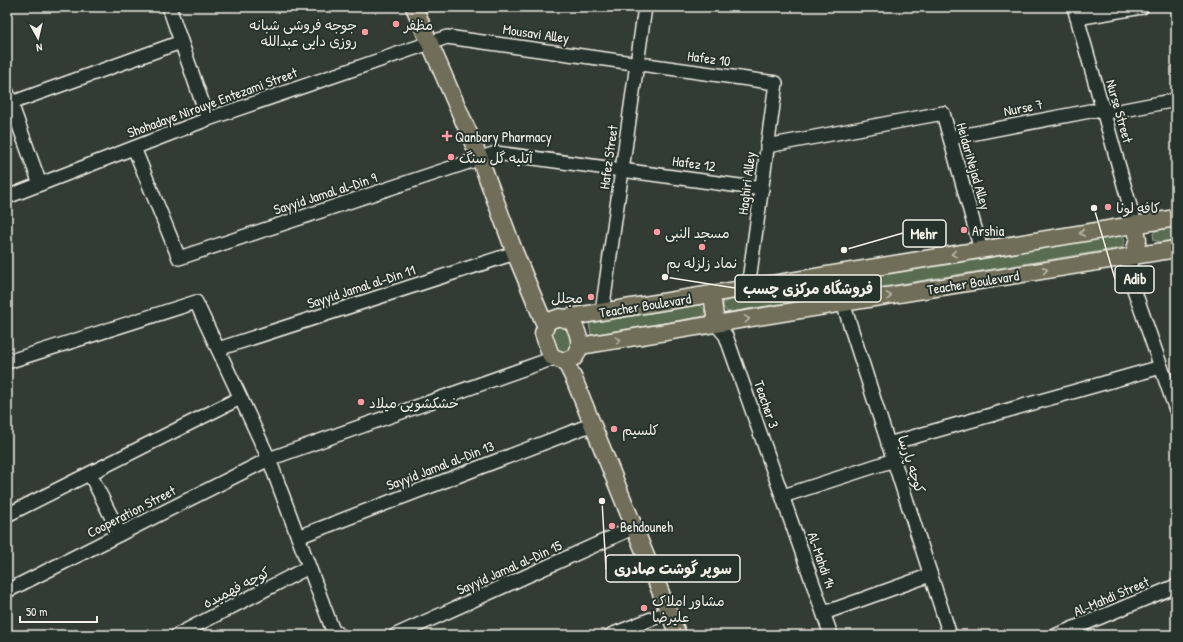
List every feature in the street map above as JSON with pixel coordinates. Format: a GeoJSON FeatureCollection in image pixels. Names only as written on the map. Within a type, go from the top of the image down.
{"type":"FeatureCollection","features":[{"type":"Feature","properties":{"kind":"main road"},"geometry":{"type":"LineString","coordinates":[[414,7],[431,42],[480,159],[515,253],[545,325],[543,333],[548,351],[559,359],[574,378],[678,635]]}},
{"type":"Feature","properties":{"kind":"main road","name":"Teacher Boulevard"},"geometry":{"type":"LineString","coordinates":[[564,318],[1176,218]]}},
{"type":"Feature","properties":{"kind":"main road"},"geometry":{"type":"LineString","coordinates":[[1133,256],[1138,240],[1135,224]]}},
{"type":"Feature","properties":{"kind":"main road","name":"Teacher Boulevard"},"geometry":{"type":"LineString","coordinates":[[580,346],[1176,249]]}},
{"type":"Feature","properties":{"kind":"main road"},"geometry":{"type":"LineString","coordinates":[[712,294],[716,324]]}},
{"type":"Feature","properties":{"kind":"main road"},"geometry":{"type":"LineString","coordinates":[[545,325],[554,318],[564,318],[572,322],[575,327],[580,346],[575,357],[559,359]]}},
{"type":"Feature","properties":{"kind":"street"},"geometry":{"type":"LineString","coordinates":[[169,7],[208,119]]}},
{"type":"Feature","properties":{"kind":"street","name":"Hafez Street"},"geometry":{"type":"LineString","coordinates":[[602,312],[645,7]]}},
{"type":"Feature","properties":{"kind":"street"},"geometry":{"type":"LineString","coordinates":[[1076,13],[1142,7]]}},
{"type":"Feature","properties":{"kind":"street","name":"Nurse Street"},"geometry":{"type":"LineString","coordinates":[[1076,13],[1135,224]]}},
{"type":"Feature","properties":{"kind":"street","name":"Mousavi Alley"},"geometry":{"type":"LineString","coordinates":[[431,42],[447,37],[637,64]]}},
{"type":"Feature","properties":{"kind":"street"},"geometry":{"type":"LineString","coordinates":[[40,184],[9,97],[181,42]]}},
{"type":"Feature","properties":{"kind":"street","name":"Shohadaye Nirouye Entezami Street"},"geometry":{"type":"LineString","coordinates":[[7,197],[208,119],[431,42]]}},
{"type":"Feature","properties":{"kind":"street","name":"Hafez 10"},"geometry":{"type":"LineString","coordinates":[[637,64],[776,83]]}},
{"type":"Feature","properties":{"kind":"street","name":"Haghiri Alley"},"geometry":{"type":"LineString","coordinates":[[748,288],[776,83]]}},
{"type":"Feature","properties":{"kind":"street","name":"Nurse 7"},"geometry":{"type":"LineString","coordinates":[[950,138],[1090,111],[1119,111],[1176,100]]}},
{"type":"Feature","properties":{"kind":"street","name":"HeidariNejad Alley"},"geometry":{"type":"LineString","coordinates":[[767,146],[943,113],[980,250]]}},
{"type":"Feature","properties":{"kind":"street","name":"Sayyid Jamal al-Din 9"},"geometry":{"type":"LineString","coordinates":[[134,148],[179,258],[496,153],[557,161]]}},
{"type":"Feature","properties":{"kind":"street","name":"Hafez 12"},"geometry":{"type":"LineString","coordinates":[[557,161],[762,189]]}},
{"type":"Feature","properties":{"kind":"street","name":"Sayyid Jamal al-Din 11"},"geometry":{"type":"LineString","coordinates":[[218,350],[515,253]]}},
{"type":"Feature","properties":{"kind":"street"},"geometry":{"type":"LineString","coordinates":[[1133,256],[1128,270],[1128,275],[1161,367],[1174,395],[1176,410]]}},
{"type":"Feature","properties":{"kind":"street"},"geometry":{"type":"LineString","coordinates":[[7,362],[196,302],[269,459],[333,634]]}},
{"type":"Feature","properties":{"kind":"street","name":"کوچه پارسا"},"geometry":{"type":"LineString","coordinates":[[843,303],[950,635]]}},
{"type":"Feature","properties":{"kind":"street","name":"Teacher 3"},"geometry":{"type":"LineString","coordinates":[[716,324],[726,336],[783,496]]}},
{"type":"Feature","properties":{"kind":"street","name":"Cooperation Street"},"geometry":{"type":"LineString","coordinates":[[7,591],[269,459],[559,359]]}},
{"type":"Feature","properties":{"kind":"street"},"geometry":{"type":"LineString","coordinates":[[888,444],[1161,367]]}},
{"type":"Feature","properties":{"kind":"street"},"geometry":{"type":"LineString","coordinates":[[7,515],[240,398]]}},
{"type":"Feature","properties":{"kind":"street","name":"Sayyid Jamal al-Din 13"},"geometry":{"type":"LineString","coordinates":[[298,537],[592,424]]}},
{"type":"Feature","properties":{"kind":"street"},"geometry":{"type":"LineString","coordinates":[[783,496],[894,460]]}},
{"type":"Feature","properties":{"kind":"street"},"geometry":{"type":"LineString","coordinates":[[90,474],[120,534]]}},
{"type":"Feature","properties":{"kind":"street","name":"Al-Mahdi 14"},"geometry":{"type":"LineString","coordinates":[[783,496],[831,635]]}},
{"type":"Feature","properties":{"kind":"street","name":"Sayyid Jamal al-Din 15"},"geometry":{"type":"LineString","coordinates":[[396,635],[635,527]]}},
{"type":"Feature","properties":{"kind":"street","name":"کوچه فهمیده"},"geometry":{"type":"LineString","coordinates":[[177,635],[309,567]]}},
{"type":"Feature","properties":{"kind":"street"},"geometry":{"type":"LineString","coordinates":[[824,613],[922,578],[930,573]]}},
{"type":"Feature","properties":{"kind":"street","name":"Al-Mahdi Street"},"geometry":{"type":"LineString","coordinates":[[1057,635],[1176,586]]}},
{"type":"Feature","properties":{"kind":"street"},"geometry":{"type":"LineString","coordinates":[[611,635],[669,612]]}},
{"type":"Feature","properties":{"kind":"green space"},"geometry":{"type":"Polygon","coordinates":[[[1176,227],[1176,239],[1160,242],[1154,240],[1153,234],[1155,231],[1176,227]]]}},
{"type":"Feature","properties":{"kind":"green space"},"geometry":{"type":"Polygon","coordinates":[[[1118,236],[1124,238],[1125,241],[1123,247],[1120,248],[730,312],[727,312],[723,307],[723,304],[728,300],[1118,236]]]}},
{"type":"Feature","properties":{"kind":"green space"},"geometry":{"type":"Polygon","coordinates":[[[701,305],[705,310],[703,316],[700,317],[591,335],[589,323],[701,305]]]}},
{"type":"Feature","properties":{"kind":"green space"},"geometry":{"type":"Polygon","coordinates":[[[556,324],[567,327],[573,341],[570,352],[563,354],[554,348],[551,329],[556,324]]]}},
{"type":"Feature","properties":{"kind":"place","name":"مظفر"},"geometry":{"type":"Point","coordinates":[396,24]}},
{"type":"Feature","properties":{"kind":"place","name":"جوجه فروشی شبانه روزی دایی عبدالله"},"geometry":{"type":"Point","coordinates":[365,32]}},
{"type":"Feature","properties":{"kind":"place","name":"Qanbary Pharmacy"},"geometry":{"type":"Point","coordinates":[447,136]}},
{"type":"Feature","properties":{"kind":"place","name":"آتلیه گل سنگ"},"geometry":{"type":"Point","coordinates":[451,157]}},
{"type":"Feature","properties":{"kind":"place","name":"کافه لونا"},"geometry":{"type":"Point","coordinates":[1108,207]}},
{"type":"Feature","properties":{"kind":"place","name":"Adib"},"geometry":{"type":"Point","coordinates":[1094,208]}},
{"type":"Feature","properties":{"kind":"place","name":"Arshia"},"geometry":{"type":"Point","coordinates":[964,230]}},
{"type":"Feature","properties":{"kind":"place","name":"مسجد النبی"},"geometry":{"type":"Point","coordinates":[657,232]}},
{"type":"Feature","properties":{"kind":"place","name":"نماد زلزله بم"},"geometry":{"type":"Point","coordinates":[702,247]}},
{"type":"Feature","properties":{"kind":"place","name":"Mehr"},"geometry":{"type":"Point","coordinates":[844,250]}},
{"type":"Feature","properties":{"kind":"place","name":"فروشگاه مرکزی چسب"},"geometry":{"type":"Point","coordinates":[665,277]}},
{"type":"Feature","properties":{"kind":"place","name":"مجلل"},"geometry":{"type":"Point","coordinates":[591,297]}},
{"type":"Feature","properties":{"kind":"place","name":"خشکشویی میلاد"},"geometry":{"type":"Point","coordinates":[361,402]}},
{"type":"Feature","properties":{"kind":"place","name":"کلسیم"},"geometry":{"type":"Point","coordinates":[614,429]}},
{"type":"Feature","properties":{"kind":"place","name":"سوپر گوشت صادری"},"geometry":{"type":"Point","coordinates":[602,501]}},
{"type":"Feature","properties":{"kind":"place","name":"Behdouneh"},"geometry":{"type":"Point","coordinates":[612,526]}},
{"type":"Feature","properties":{"kind":"place","name":"مشاور املاک علیرضا"},"geometry":{"type":"Point","coordinates":[644,608]}}]}
